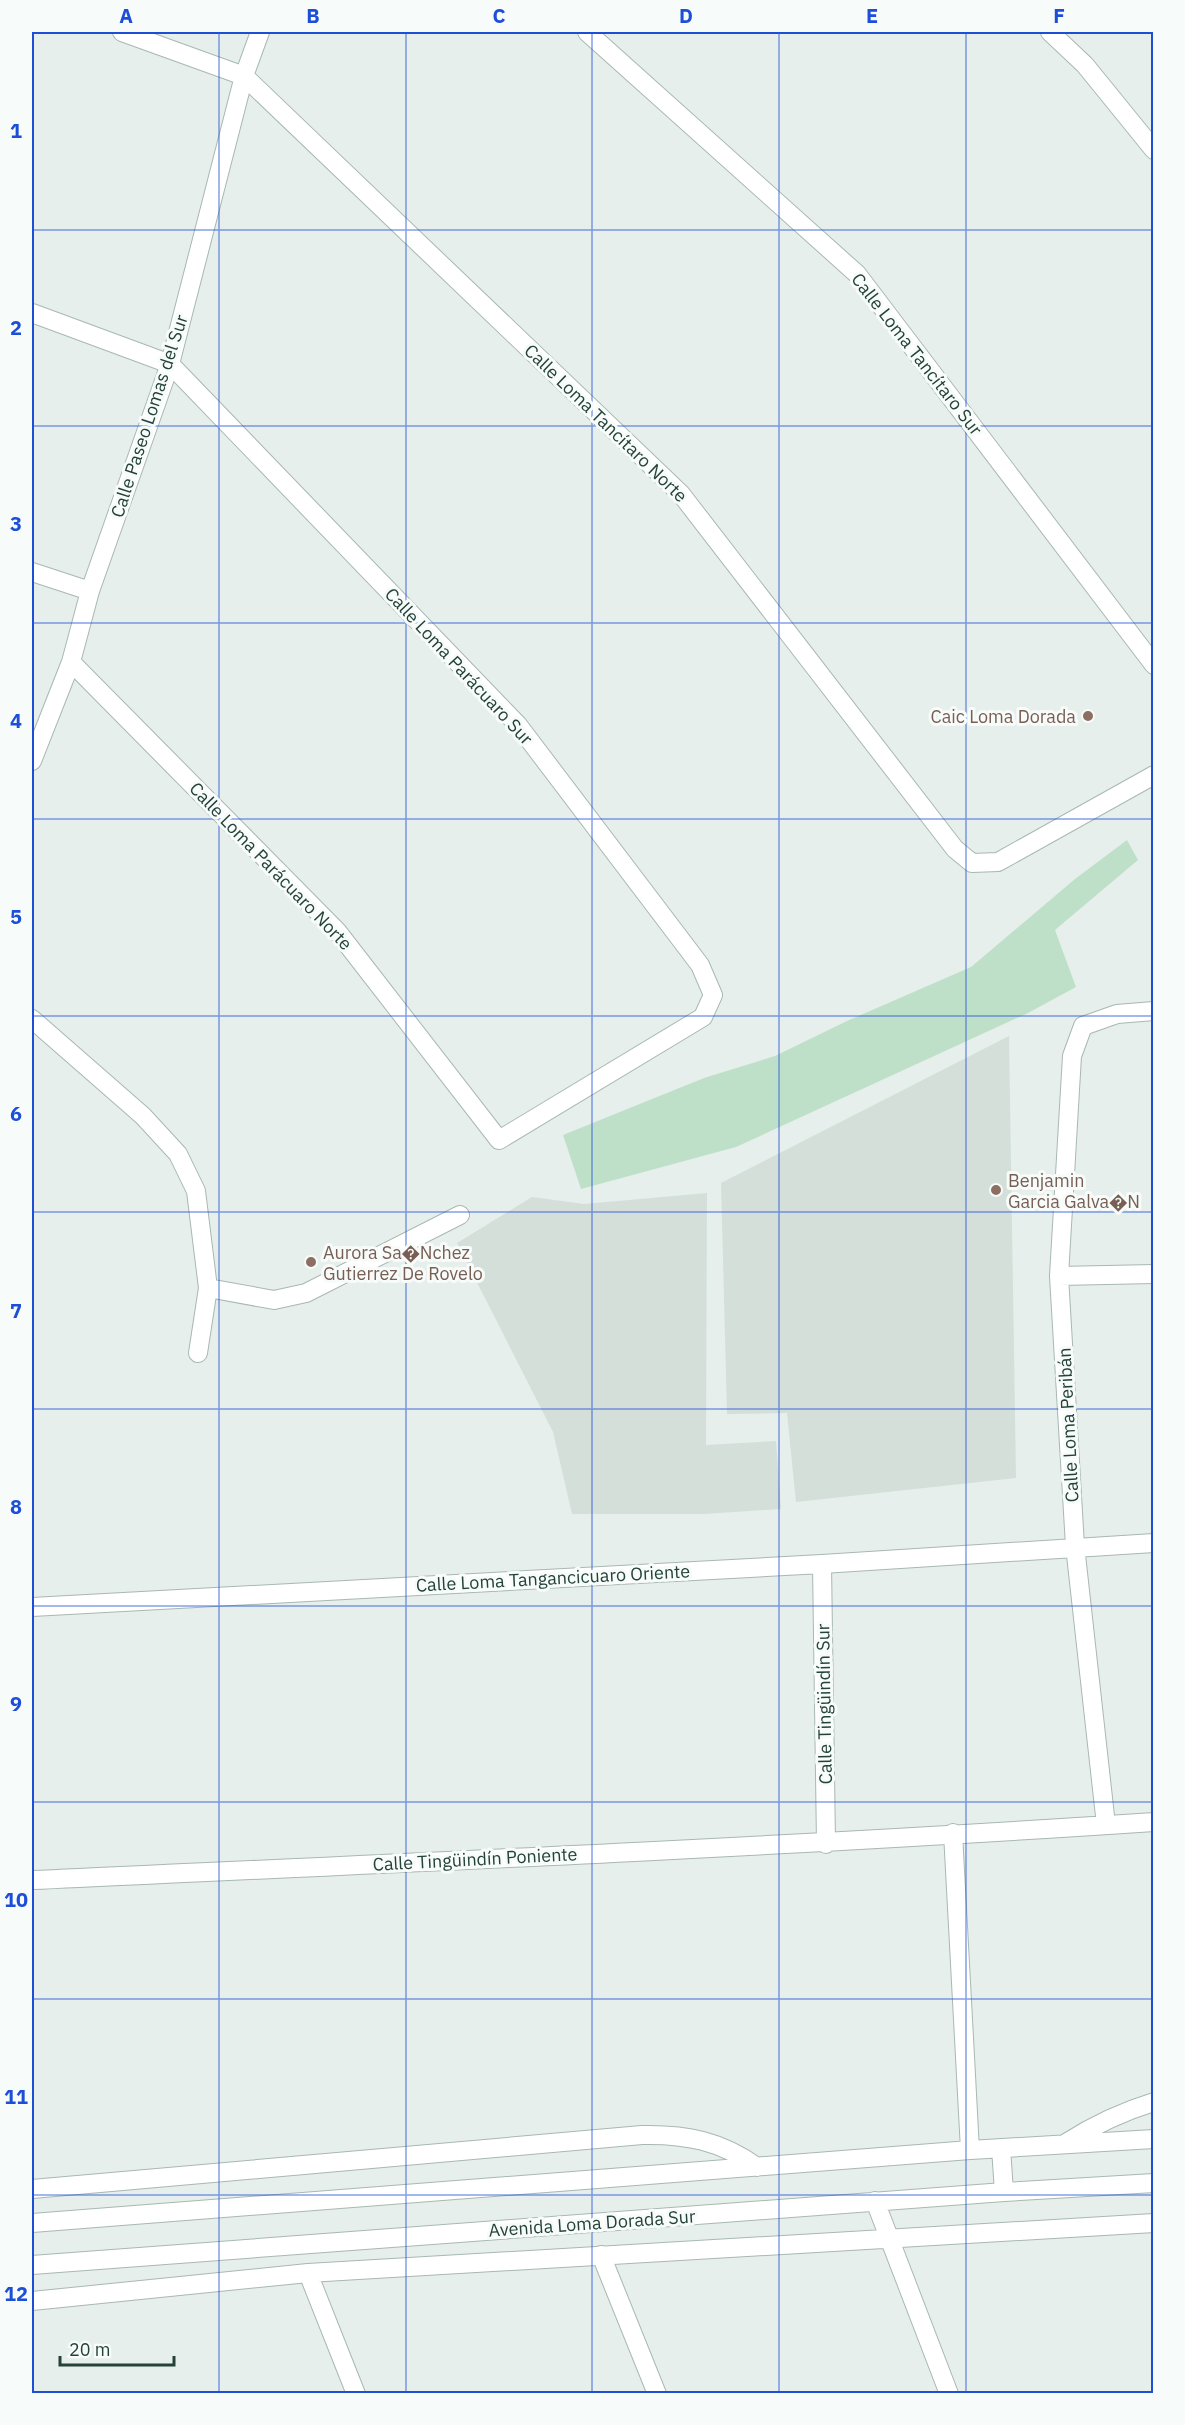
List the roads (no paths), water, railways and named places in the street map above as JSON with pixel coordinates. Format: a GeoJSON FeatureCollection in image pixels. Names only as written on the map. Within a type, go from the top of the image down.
{"type":"FeatureCollection","features":[{"type":"Feature","properties":{"kind":"street"},"geometry":{"type":"LineString","coordinates":[[122,32],[244,76]]}},
{"type":"Feature","properties":{"kind":"street","name":"Calle Paseo Lomas del Sur"},"geometry":{"type":"LineString","coordinates":[[32,761],[71,662],[90,591],[170,364],[244,76],[260,32]]}},
{"type":"Feature","properties":{"kind":"street","name":"Calle Loma Tancítaro Sur"},"geometry":{"type":"LineString","coordinates":[[587,32],[857,274],[1154,665]]}},
{"type":"Feature","properties":{"kind":"street"},"geometry":{"type":"LineString","coordinates":[[1050,32],[1085,65],[1154,150]]}},
{"type":"Feature","properties":{"kind":"street","name":"Calle Loma Tancítaro Norte"},"geometry":{"type":"LineString","coordinates":[[244,76],[681,494],[955,849],[972,863],[998,862],[1154,775]]}},
{"type":"Feature","properties":{"kind":"street"},"geometry":{"type":"LineString","coordinates":[[32,313],[170,364]]}},
{"type":"Feature","properties":{"kind":"street","name":"Calle Loma Parácuaro Sur"},"geometry":{"type":"LineString","coordinates":[[170,364],[518,725],[700,965],[713,995],[703,1017],[499,1140]]}},
{"type":"Feature","properties":{"kind":"street"},"geometry":{"type":"LineString","coordinates":[[32,572],[90,591]]}},
{"type":"Feature","properties":{"kind":"street","name":"Calle Loma Parácuaro Norte"},"geometry":{"type":"LineString","coordinates":[[71,662],[337,931],[499,1140]]}},
{"type":"Feature","properties":{"kind":"street","name":"Calle Loma Peribán"},"geometry":{"type":"LineString","coordinates":[[1106,1825],[1075,1546],[1059,1276],[1072,1056],[1083,1026],[1117,1014],[1154,1011]]}},
{"type":"Feature","properties":{"kind":"street"},"geometry":{"type":"LineString","coordinates":[[32,1019],[143,1116],[178,1154],[196,1191],[208,1288],[198,1353]]}},
{"type":"Feature","properties":{"kind":"street"},"geometry":{"type":"LineString","coordinates":[[208,1288],[274,1300],[306,1293],[460,1215]]}},
{"type":"Feature","properties":{"kind":"street"},"geometry":{"type":"LineString","coordinates":[[1059,1276],[1154,1274]]}},
{"type":"Feature","properties":{"kind":"street","name":"Calle Loma Tangancicuaro Oriente"},"geometry":{"type":"LineString","coordinates":[[32,1607],[822,1564],[1075,1546],[1154,1543]]}},
{"type":"Feature","properties":{"kind":"street","name":"Calle Tingüindín Sur"},"geometry":{"type":"LineString","coordinates":[[822,1564],[826,1844]]}},
{"type":"Feature","properties":{"kind":"street","name":"Calle Tingüindín Poniente"},"geometry":{"type":"LineString","coordinates":[[32,1880],[826,1844],[961,1833],[1154,1822]]}},
{"type":"Feature","properties":{"kind":"street"},"geometry":{"type":"LineString","coordinates":[[961,1833],[970,2150]]}},
{"type":"Feature","properties":{"kind":"street"},"geometry":{"type":"LineString","coordinates":[[1064,2144],[1103,2121],[1154,2102]]}},
{"type":"Feature","properties":{"kind":"street"},"geometry":{"type":"LineString","coordinates":[[32,2188],[642,2135],[702,2139],[740,2155],[757,2167]]}},
{"type":"Feature","properties":{"kind":"street"},"geometry":{"type":"LineString","coordinates":[[32,2223],[970,2150],[1154,2139]]}},
{"type":"Feature","properties":{"kind":"street"},"geometry":{"type":"LineString","coordinates":[[1001,2148],[1004,2192]]}},
{"type":"Feature","properties":{"kind":"street","name":"Avenida Loma Dorada Sur"},"geometry":{"type":"LineString","coordinates":[[32,2265],[875,2201],[1154,2183]]}},
{"type":"Feature","properties":{"kind":"street"},"geometry":{"type":"LineString","coordinates":[[875,2201],[949,2394]]}},
{"type":"Feature","properties":{"kind":"street","name":"Avenida Loma Dorada Sur"},"geometry":{"type":"LineString","coordinates":[[32,2301],[308,2272],[1154,2223]]}},
{"type":"Feature","properties":{"kind":"street"},"geometry":{"type":"LineString","coordinates":[[601,2255],[657,2394]]}},
{"type":"Feature","properties":{"kind":"street"},"geometry":{"type":"LineString","coordinates":[[308,2272],[356,2394]]}},
{"type":"Feature","properties":{"kind":"place","name":"Caic Loma Dorada"},"geometry":{"type":"Point","coordinates":[1088,716]}},
{"type":"Feature","properties":{"kind":"place","name":"Benjamin Garcia Galva�N"},"geometry":{"type":"Point","coordinates":[996,1190]}},
{"type":"Feature","properties":{"kind":"place","name":"Aurora Sa�Nchez Gutierrez De Rovelo"},"geometry":{"type":"Point","coordinates":[311,1262]}}]}
